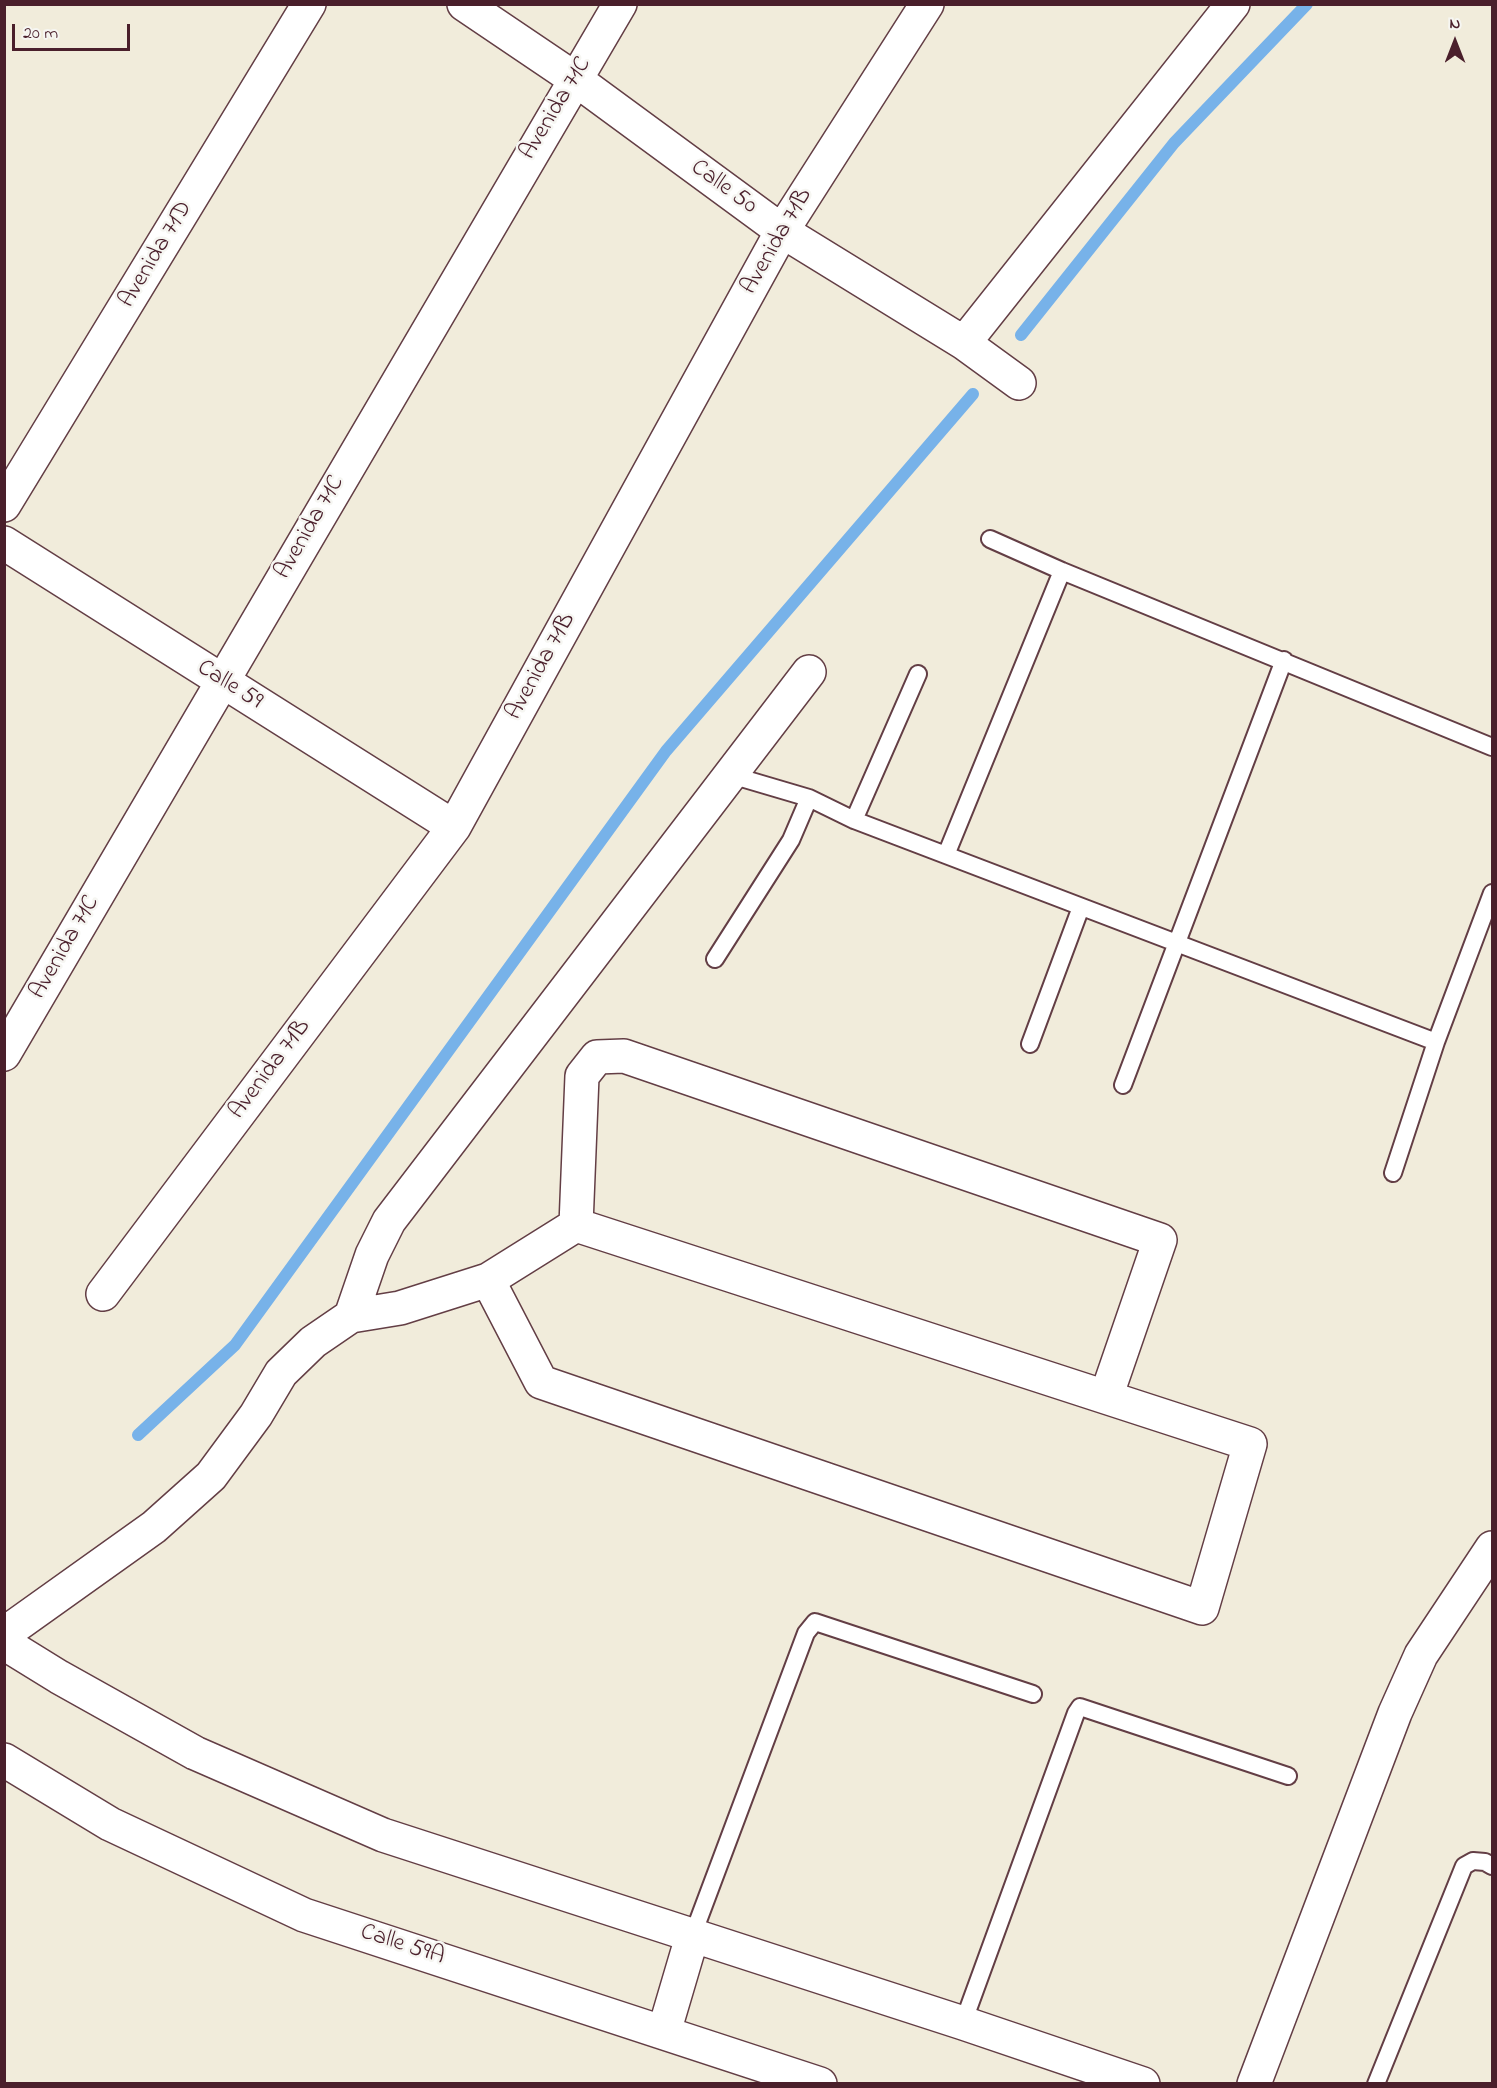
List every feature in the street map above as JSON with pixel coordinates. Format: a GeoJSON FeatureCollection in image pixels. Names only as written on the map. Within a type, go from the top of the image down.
{"type":"FeatureCollection","features":[{"type":"Feature","properties":{"kind":"street","name":"Avenida 71D"},"geometry":{"type":"LineString","coordinates":[[4,505],[309,4]]}},
{"type":"Feature","properties":{"kind":"street","name":"Calle 50"},"geometry":{"type":"LineString","coordinates":[[464,4],[575,79],[782,231],[964,343],[1019,383]]}},
{"type":"Feature","properties":{"kind":"street","name":"Avenida 71C"},"geometry":{"type":"LineString","coordinates":[[4,1054],[620,4]]}},
{"type":"Feature","properties":{"kind":"street","name":"Avenida 71B"},"geometry":{"type":"LineString","coordinates":[[103,1294],[454,828],[782,231],[927,4]]}},
{"type":"Feature","properties":{"kind":"street"},"geometry":{"type":"LineString","coordinates":[[964,343],[1233,4]]}},
{"type":"Feature","properties":{"kind":"street","name":"Calle 59"},"geometry":{"type":"LineString","coordinates":[[4,543],[454,828]]}},
{"type":"Feature","properties":{"kind":"street"},"geometry":{"type":"LineString","coordinates":[[351,1316],[372,1255],[389,1221],[809,672]]}},
{"type":"Feature","properties":{"kind":"street"},"geometry":{"type":"LineString","coordinates":[[576,1225],[582,1076],[597,1058],[624,1056],[1160,1240],[1106,1397]]}},
{"type":"Feature","properties":{"kind":"street"},"geometry":{"type":"LineString","coordinates":[[4,1634],[154,1527],[203,1484],[255,1415],[281,1373],[313,1342],[351,1316],[400,1308],[488,1280],[576,1225],[1250,1444],[1202,1608],[541,1382],[488,1280]]}},
{"type":"Feature","properties":{"kind":"street"},"geometry":{"type":"LineString","coordinates":[[1254,2084],[1395,1713],[1421,1655],[1492,1548]]}},
{"type":"Feature","properties":{"kind":"street"},"geometry":{"type":"LineString","coordinates":[[4,1642],[59,1677],[195,1753],[383,1835],[963,2023],[1143,2084]]}},
{"type":"Feature","properties":{"kind":"street","name":"Calle 59A"},"geometry":{"type":"LineString","coordinates":[[4,1760],[110,1824],[304,1914],[820,2084]]}},
{"type":"Feature","properties":{"kind":"street"},"geometry":{"type":"LineString","coordinates":[[664,2032],[692,1937]]}},
{"type":"Feature","properties":{"kind":"lane"},"geometry":{"type":"LineString","coordinates":[[990,538],[1062,571],[1492,747]]}},
{"type":"Feature","properties":{"kind":"lane"},"geometry":{"type":"LineString","coordinates":[[946,855],[1062,571]]}},
{"type":"Feature","properties":{"kind":"lane"},"geometry":{"type":"LineString","coordinates":[[1123,1085],[1284,660]]}},
{"type":"Feature","properties":{"kind":"lane"},"geometry":{"type":"LineString","coordinates":[[854,820],[918,674]]}},
{"type":"Feature","properties":{"kind":"lane"},"geometry":{"type":"LineString","coordinates":[[731,775],[809,798],[854,820],[1436,1042]]}},
{"type":"Feature","properties":{"kind":"lane"},"geometry":{"type":"LineString","coordinates":[[715,959],[791,840],[809,798]]}},
{"type":"Feature","properties":{"kind":"lane"},"geometry":{"type":"LineString","coordinates":[[1393,1173],[1436,1042],[1492,893]]}},
{"type":"Feature","properties":{"kind":"lane"},"geometry":{"type":"LineString","coordinates":[[1030,1044],[1081,908]]}},
{"type":"Feature","properties":{"kind":"lane"},"geometry":{"type":"LineString","coordinates":[[692,1937],[806,1633],[815,1622],[1033,1694]]}},
{"type":"Feature","properties":{"kind":"lane"},"geometry":{"type":"LineString","coordinates":[[963,2023],[1080,1707],[1288,1776]]}},
{"type":"Feature","properties":{"kind":"lane"},"geometry":{"type":"LineString","coordinates":[[1376,2084],[1464,1866],[1473,1861],[1485,1862],[1492,1866]]}},
{"type":"Feature","properties":{"kind":"waterway"},"geometry":{"type":"LineString","coordinates":[[1021,335],[1174,143],[1307,4]]}},
{"type":"Feature","properties":{"kind":"waterway"},"geometry":{"type":"LineString","coordinates":[[138,1435],[235,1345],[666,751],[973,394]]}}]}
